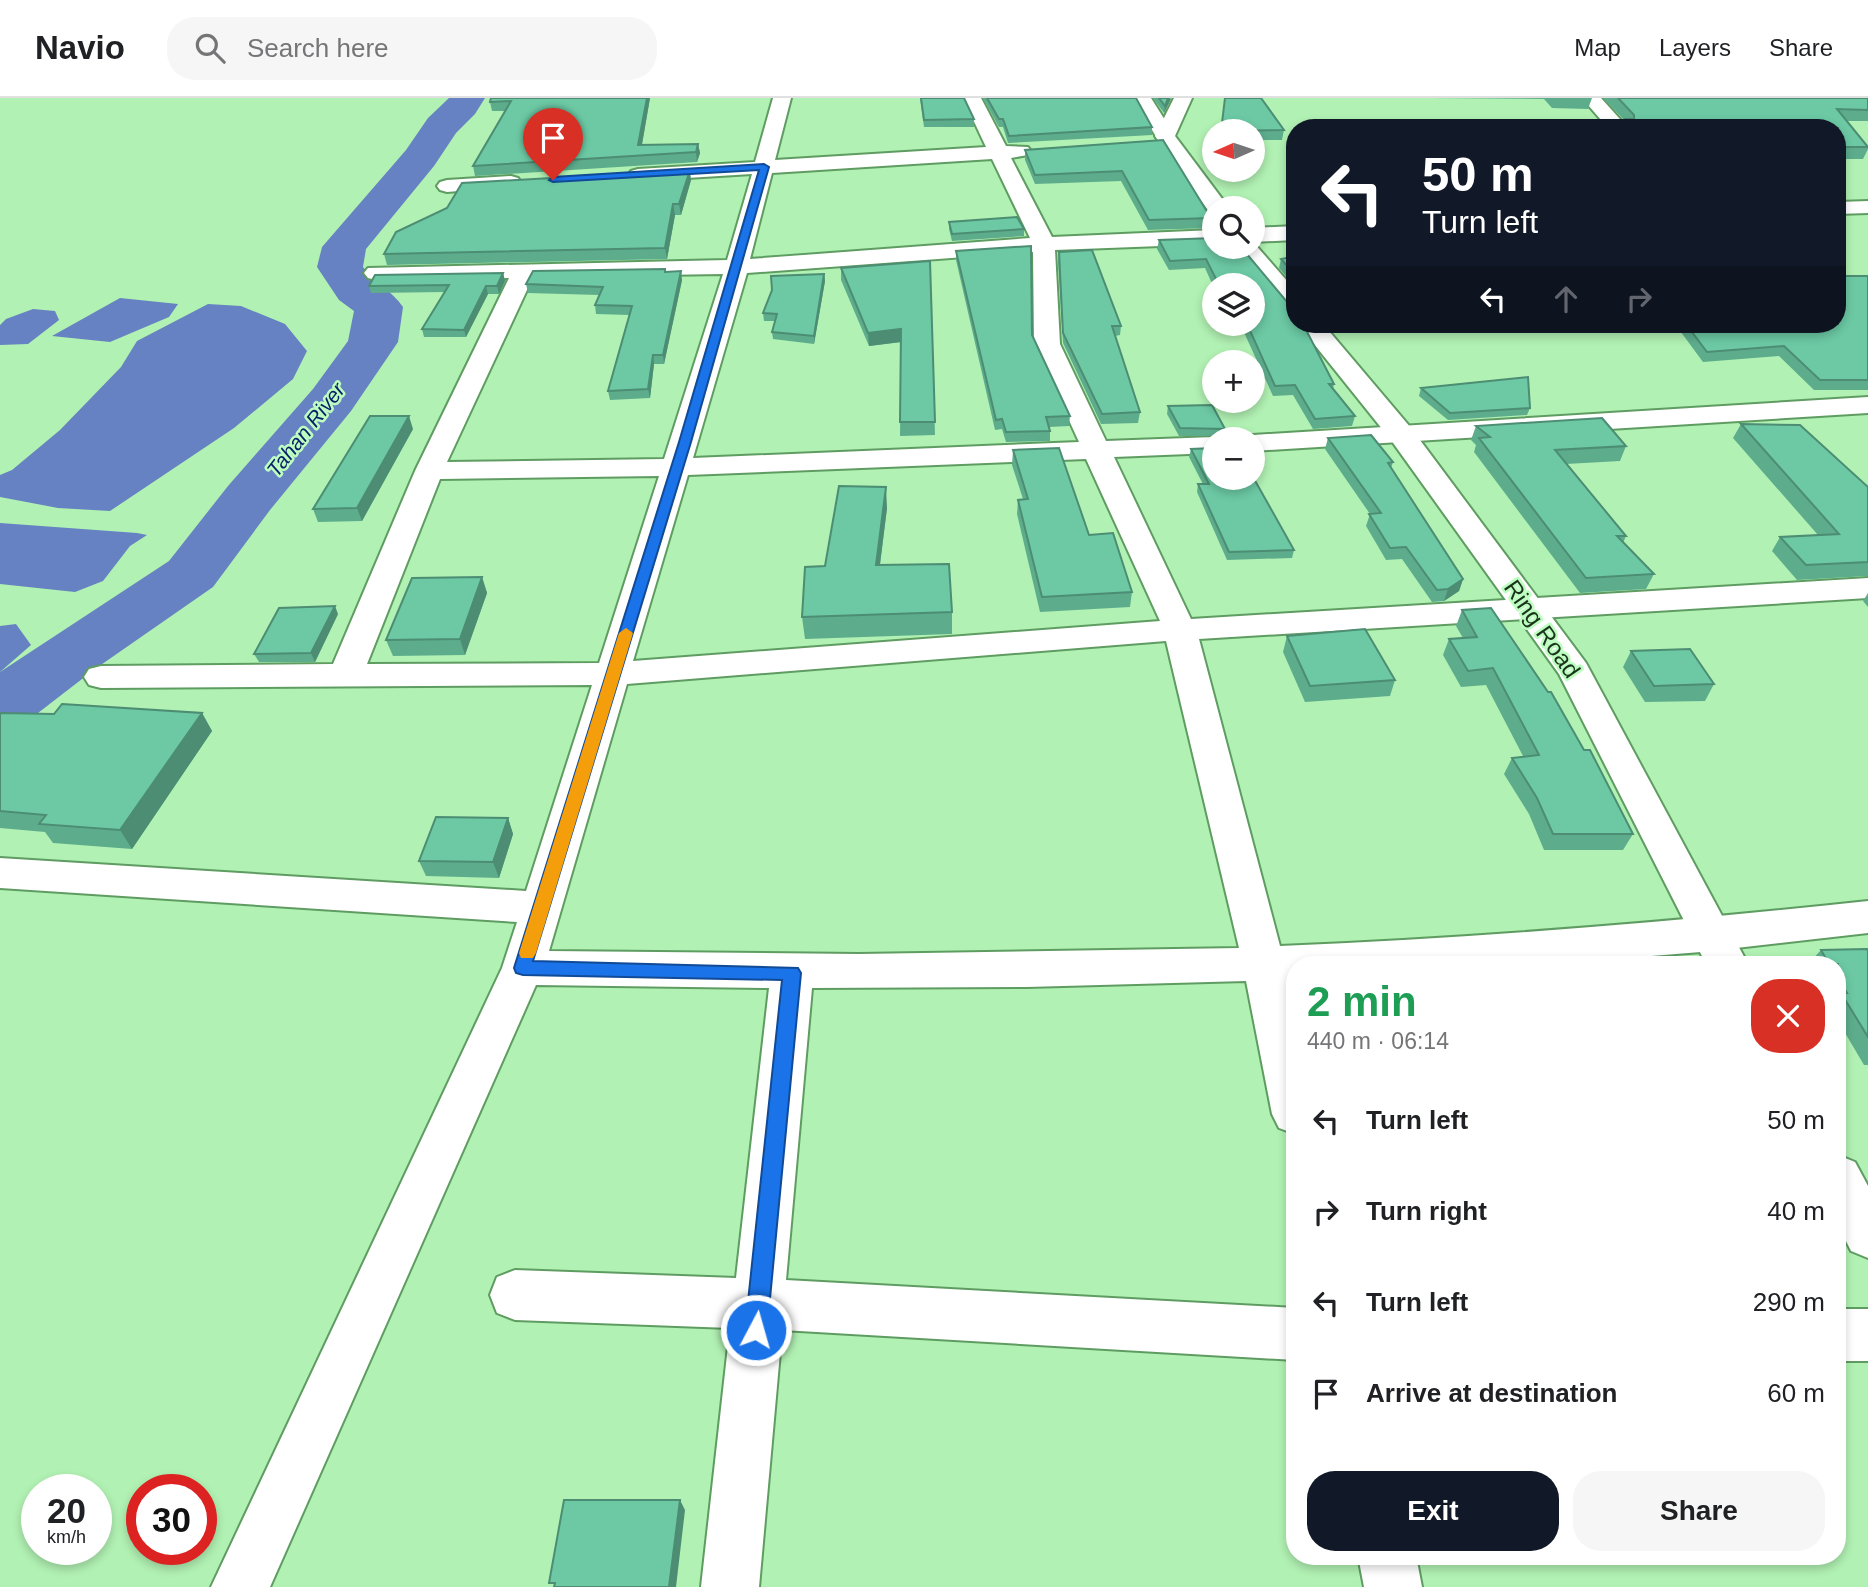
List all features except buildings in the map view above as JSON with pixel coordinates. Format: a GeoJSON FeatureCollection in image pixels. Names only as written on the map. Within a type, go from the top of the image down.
{"type":"FeatureCollection","features":[{"type":"Feature","properties":{"kind":"street"},"geometry":{"type":"LineString","coordinates":[[240,1587],[523,968],[737,267],[782,98]]}},
{"type":"Feature","properties":{"kind":"street"},"geometry":{"type":"LineString","coordinates":[[972,98],[1044,244],[1046,344],[1180,630],[1264,964],[1286,1070]]}},
{"type":"Feature","properties":{"kind":"street"},"geometry":{"type":"LineString","coordinates":[[1142,98],[1167,139],[1209,196]]}},
{"type":"Feature","properties":{"kind":"street"},"geometry":{"type":"LineString","coordinates":[[1167,139],[1183,98]]}},
{"type":"Feature","properties":{"kind":"street"},"geometry":{"type":"LineString","coordinates":[[1591,98],[1611,119]]}},
{"type":"Feature","properties":{"kind":"street"},"geometry":{"type":"LineString","coordinates":[[1143,144],[1167,139]]}},
{"type":"Feature","properties":{"kind":"street"},"geometry":{"type":"LineString","coordinates":[[613,176],[1038,150]]}},
{"type":"Feature","properties":{"kind":"street"},"geometry":{"type":"LineString","coordinates":[[447,186],[530,181]]}},
{"type":"Feature","properties":{"kind":"street"},"geometry":{"type":"LineString","coordinates":[[1846,208],[1868,207]]}},
{"type":"Feature","properties":{"kind":"street"},"geometry":{"type":"LineString","coordinates":[[1265,234],[1286,233]]}},
{"type":"Feature","properties":{"kind":"street"},"geometry":{"type":"LineString","coordinates":[[376,273],[737,267],[1044,244],[1202,237]]}},
{"type":"Feature","properties":{"kind":"street"},"geometry":{"type":"LineString","coordinates":[[1257,259],[1286,294]]}},
{"type":"Feature","properties":{"kind":"street"},"geometry":{"type":"LineString","coordinates":[[345,676],[429,471],[524,271]]}},
{"type":"Feature","properties":{"kind":"street","name":"Ring Road"},"geometry":{"type":"LineString","coordinates":[[1317,333],[1401,434],[1574,671],[1719,950]]}},
{"type":"Feature","properties":{"kind":"street"},"geometry":{"type":"LineString","coordinates":[[1265,442],[1868,405]]}},
{"type":"Feature","properties":{"kind":"street"},"geometry":{"type":"LineString","coordinates":[[429,471],[677,467],[1202,446]]}},
{"type":"Feature","properties":{"kind":"street"},"geometry":{"type":"LineString","coordinates":[[100,677],[613,674],[1180,630],[1868,588]]}},
{"type":"Feature","properties":{"kind":"street"},"geometry":{"type":"LineString","coordinates":[[0,873],[541,908]]}},
{"type":"Feature","properties":{"kind":"street"},"geometry":{"type":"LineString","coordinates":[[1524,956],[1719,950],[1868,917]]}},
{"type":"Feature","properties":{"kind":"street"},"geometry":{"type":"LineString","coordinates":[[523,968],[792,973],[1286,963]]}},
{"type":"Feature","properties":{"kind":"street"},"geometry":{"type":"LineString","coordinates":[[730,1587],[792,973]]}},
{"type":"Feature","properties":{"kind":"street"},"geometry":{"type":"LineString","coordinates":[[1846,1192],[1868,1235]]}},
{"type":"Feature","properties":{"kind":"street"},"geometry":{"type":"LineString","coordinates":[[515,1295],[758,1304],[1286,1333]]}},
{"type":"Feature","properties":{"kind":"street"},"geometry":{"type":"LineString","coordinates":[[1846,1335],[1868,1335]]}},
{"type":"Feature","properties":{"kind":"street"},"geometry":{"type":"LineString","coordinates":[[1389,1565],[1393,1587]]}},
{"type":"Feature","properties":{"kind":"water"},"geometry":{"type":"Polygon","coordinates":[[[120,298],[178,304],[169,317],[110,342],[52,336],[120,298]]]}},
{"type":"Feature","properties":{"kind":"water"},"geometry":{"type":"Polygon","coordinates":[[[208,304],[241,306],[285,324],[307,351],[293,379],[234,428],[110,511],[58,508],[0,497],[0,475],[12,470],[60,430],[121,367],[137,341],[208,304]]]}},
{"type":"Feature","properties":{"kind":"water"},"geometry":{"type":"Polygon","coordinates":[[[33,309],[55,311],[59,320],[28,344],[0,345],[0,325],[6,319],[33,309]]]}},
{"type":"Feature","properties":{"kind":"water"},"geometry":{"type":"Polygon","coordinates":[[[0,523],[147,535],[130,546],[103,581],[75,592],[0,584],[0,523]]]}},
{"type":"Feature","properties":{"kind":"water"},"geometry":{"type":"Polygon","coordinates":[[[16,624],[31,645],[0,672],[0,626],[16,624]]]}},
{"type":"Feature","properties":{"kind":"waterway","name":"Tahan River"},"geometry":{"type":"LineString","coordinates":[[0,706],[71,654],[191,574],[249,498],[332,400],[373,342],[379,307],[356,290],[340,267],[344,247],[467,98]]}},
{"type":"Feature","properties":{"kind":"slow traffic"},"geometry":{"type":"LineString","coordinates":[[527,953],[626,633]]}},
{"type":"Feature","properties":{"kind":"route"},"geometry":{"type":"LineString","coordinates":[[553,180],[764,167],[685,442],[523,968],[792,973],[756,1330]]}}]}
